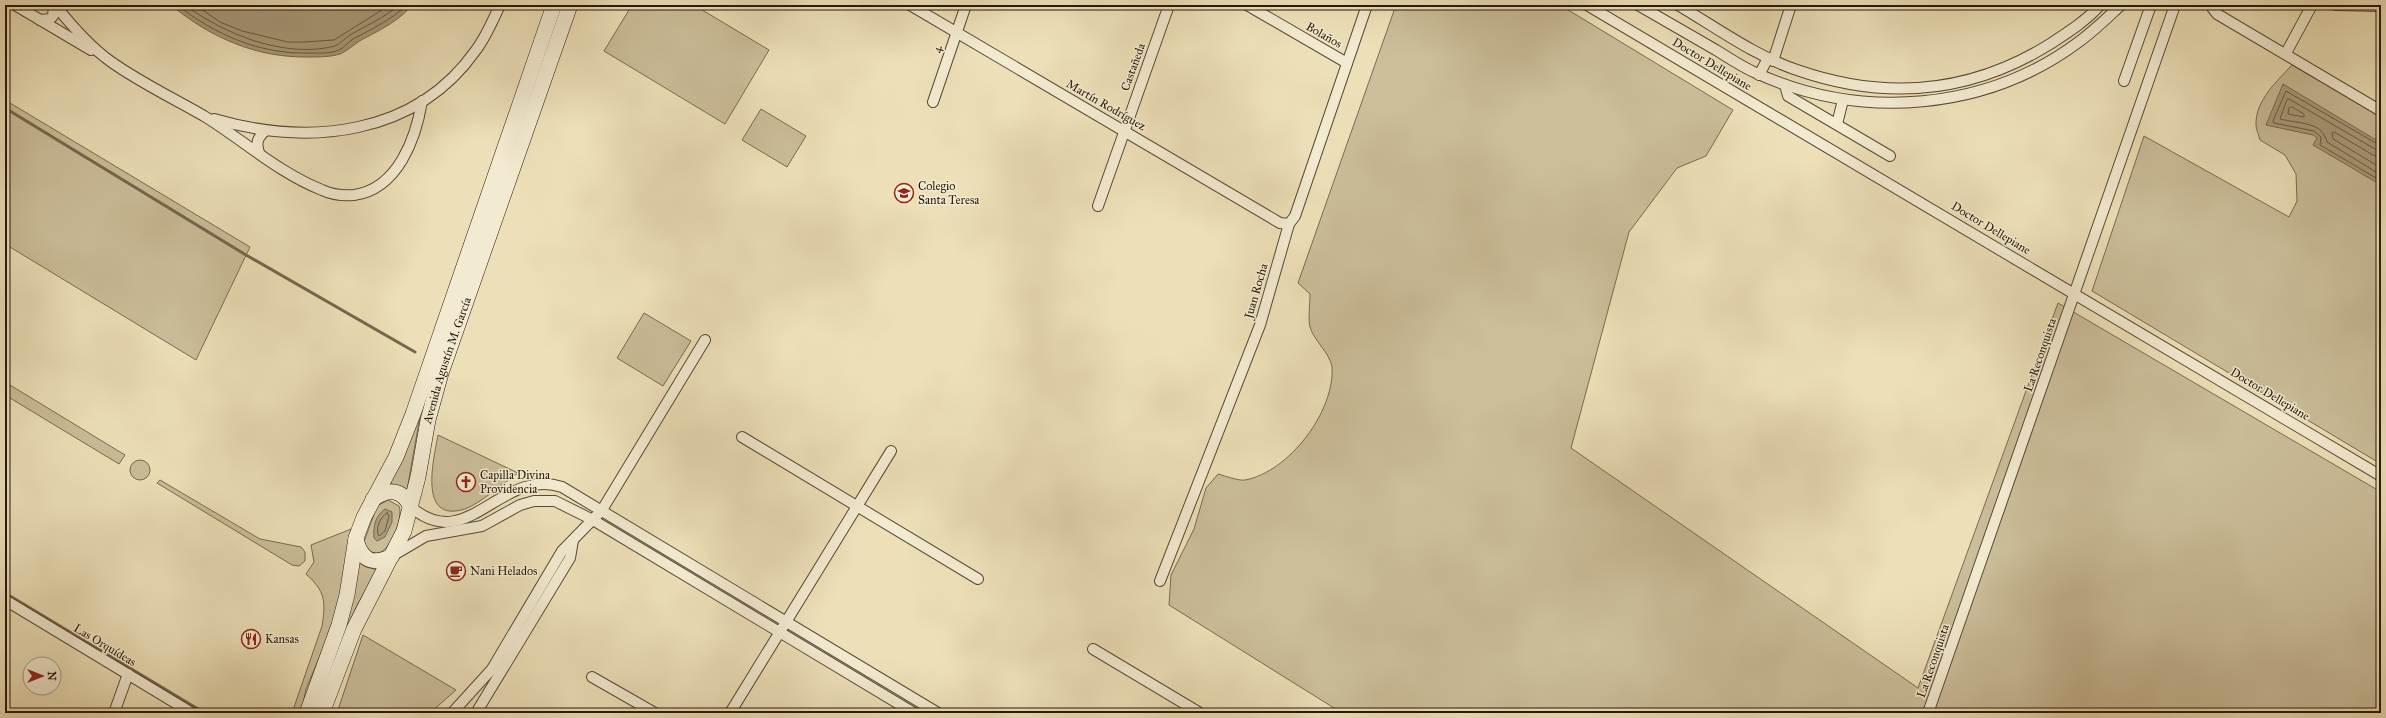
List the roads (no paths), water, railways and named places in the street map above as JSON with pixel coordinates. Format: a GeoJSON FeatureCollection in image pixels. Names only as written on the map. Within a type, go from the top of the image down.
{"type":"FeatureCollection","features":[{"type":"Feature","properties":{"kind":"main road","name":"Avenida Agustín M. García"},"geometry":{"type":"LineString","coordinates":[[307,713],[339,625],[347,595],[356,538],[373,499],[396,458],[413,414],[554,5]]}},
{"type":"Feature","properties":{"kind":"main road","name":"Avenida Agustín M. García"},"geometry":{"type":"LineString","coordinates":[[322,713],[354,629],[404,531],[411,507],[428,420],[441,373],[570,5]]}},
{"type":"Feature","properties":{"kind":"main road"},"geometry":{"type":"LineString","coordinates":[[373,499],[386,492],[398,492],[407,499],[411,507]]}},
{"type":"Feature","properties":{"kind":"main road"},"geometry":{"type":"LineString","coordinates":[[356,538],[359,549],[368,559],[382,561],[392,556]]}},
{"type":"Feature","properties":{"kind":"street"},"geometry":{"type":"LineString","coordinates":[[15,5],[204,117],[307,183],[333,194],[342,196],[366,192],[388,179],[398,168],[406,153],[419,118],[422,101]]}},
{"type":"Feature","properties":{"kind":"street"},"geometry":{"type":"LineString","coordinates":[[40,20],[50,19],[53,16],[55,5]]}},
{"type":"Feature","properties":{"kind":"street"},"geometry":{"type":"LineString","coordinates":[[55,5],[84,38],[110,60]]}},
{"type":"Feature","properties":{"kind":"street"},"geometry":{"type":"LineString","coordinates":[[204,117],[265,131],[319,133],[361,128],[383,121],[422,101],[444,86],[467,62],[489,29],[500,5]]}},
{"type":"Feature","properties":{"kind":"street","name":"Martín Rodríguez"},"geometry":{"type":"LineString","coordinates":[[910,5],[1280,224],[1289,224]]}},
{"type":"Feature","properties":{"kind":"street","name":"4"},"geometry":{"type":"LineString","coordinates":[[933,102],[966,5]]}},
{"type":"Feature","properties":{"kind":"street","name":"Castañeda"},"geometry":{"type":"LineString","coordinates":[[1098,206],[1169,5]]}},
{"type":"Feature","properties":{"kind":"street","name":"Bolaños"},"geometry":{"type":"LineString","coordinates":[[1247,5],[1347,63]]}},
{"type":"Feature","properties":{"kind":"street","name":"Juan Rocha"},"geometry":{"type":"LineString","coordinates":[[1160,581],[1250,352],[1289,224],[1295,216],[1367,5]]}},
{"type":"Feature","properties":{"kind":"street","name":"Doctor Dellepiane"},"geometry":{"type":"LineString","coordinates":[[1587,5],[2076,293],[2381,476]]}},
{"type":"Feature","properties":{"kind":"street"},"geometry":{"type":"LineString","coordinates":[[1638,5],[1759,75],[1780,83],[1843,100],[1888,104],[1922,102],[1968,94],[2024,75],[2081,41],[2121,5]]}},
{"type":"Feature","properties":{"kind":"street"},"geometry":{"type":"LineString","coordinates":[[1678,5],[1774,60],[1824,78],[1872,87],[1914,88],[1957,84],[2012,66],[2064,35],[2100,5]]}},
{"type":"Feature","properties":{"kind":"street"},"geometry":{"type":"LineString","coordinates":[[1759,75],[1774,60],[1791,5]]}},
{"type":"Feature","properties":{"kind":"street","name":"La Reconquista"},"geometry":{"type":"LineString","coordinates":[[1928,713],[2076,293],[2175,5]]}},
{"type":"Feature","properties":{"kind":"street"},"geometry":{"type":"LineString","coordinates":[[2210,5],[2217,14],[2381,111]]}},
{"type":"Feature","properties":{"kind":"street"},"geometry":{"type":"LineString","coordinates":[[2286,54],[2312,5]]}},
{"type":"Feature","properties":{"kind":"street"},"geometry":{"type":"LineString","coordinates":[[2335,5],[2381,6]]}},
{"type":"Feature","properties":{"kind":"street"},"geometry":{"type":"LineString","coordinates":[[2124,81],[2148,7]]}},
{"type":"Feature","properties":{"kind":"street"},"geometry":{"type":"LineString","coordinates":[[1774,60],[1781,71],[1780,83],[1788,96],[1890,156]]}},
{"type":"Feature","properties":{"kind":"street"},"geometry":{"type":"LineString","coordinates":[[1837,124],[1843,100]]}},
{"type":"Feature","properties":{"kind":"street"},"geometry":{"type":"LineString","coordinates":[[259,153],[257,141],[259,136],[265,131]]}},
{"type":"Feature","properties":{"kind":"street"},"geometry":{"type":"LineString","coordinates":[[452,713],[492,669],[562,551],[602,510],[705,340]]}},
{"type":"Feature","properties":{"kind":"street"},"geometry":{"type":"LineString","coordinates":[[742,437],[978,579]]}},
{"type":"Feature","properties":{"kind":"street"},"geometry":{"type":"LineString","coordinates":[[730,713],[891,452]]}},
{"type":"Feature","properties":{"kind":"street"},"geometry":{"type":"LineString","coordinates":[[411,507],[427,519],[437,522],[454,520],[476,513],[524,485],[540,483],[554,485],[570,491],[938,713]]}},
{"type":"Feature","properties":{"kind":"street"},"geometry":{"type":"LineString","coordinates":[[524,485],[531,491],[532,496],[530,502]]}},
{"type":"Feature","properties":{"kind":"street"},"geometry":{"type":"LineString","coordinates":[[514,490],[512,500],[520,505]]}},
{"type":"Feature","properties":{"kind":"street"},"geometry":{"type":"LineString","coordinates":[[392,556],[426,536],[482,526],[520,505],[530,502],[542,499],[556,501],[593,520],[914,713]]}},
{"type":"Feature","properties":{"kind":"street"},"geometry":{"type":"LineString","coordinates":[[454,520],[456,531]]}},
{"type":"Feature","properties":{"kind":"street"},"geometry":{"type":"LineString","coordinates":[[476,713],[570,558],[573,540]]}},
{"type":"Feature","properties":{"kind":"street","name":"Las Orquídeas"},"geometry":{"type":"LineString","coordinates":[[5,600],[192,713]]}},
{"type":"Feature","properties":{"kind":"street"},"geometry":{"type":"LineString","coordinates":[[1093,649],[1200,713]]}},
{"type":"Feature","properties":{"kind":"street"},"geometry":{"type":"LineString","coordinates":[[114,713],[128,674]]}},
{"type":"Feature","properties":{"kind":"street"},"geometry":{"type":"LineString","coordinates":[[592,677],[655,713]]}},
{"type":"Feature","properties":{"kind":"street"},"geometry":{"type":"LineString","coordinates":[[470,693],[484,700]]}},
{"type":"Feature","properties":{"kind":"water"},"geometry":{"type":"Polygon","coordinates":[[[171,5],[412,5],[396,20],[343,53],[328,56],[309,57],[271,54],[236,44],[202,27],[171,5]]]}},
{"type":"Feature","properties":{"kind":"water"},"geometry":{"type":"Polygon","coordinates":[[[2283,84],[2381,143],[2381,185],[2313,145],[2317,138],[2313,135],[2266,125],[2283,84]]]}},
{"type":"Feature","properties":{"kind":"water"},"geometry":{"type":"Polygon","coordinates":[[[385,509],[392,512],[392,522],[385,537],[377,541],[374,538],[374,526],[377,518],[385,509]]]}},
{"type":"Feature","properties":{"kind":"waterway"},"geometry":{"type":"LineString","coordinates":[[5,108],[246,255],[415,352]]}},
{"type":"Feature","properties":{"kind":"waterway"},"geometry":{"type":"LineString","coordinates":[[5,593],[203,712]]}},
{"type":"Feature","properties":{"kind":"place","name":"Colegio Santa Teresa"},"geometry":{"type":"Point","coordinates":[904,193]}},
{"type":"Feature","properties":{"kind":"place","name":"Capilla Divina Providencia"},"geometry":{"type":"Point","coordinates":[466,482]}},
{"type":"Feature","properties":{"kind":"place","name":"Nani Helados"},"geometry":{"type":"Point","coordinates":[456,571]}},
{"type":"Feature","properties":{"kind":"place","name":"Kansas"},"geometry":{"type":"Point","coordinates":[251,639]}}]}
